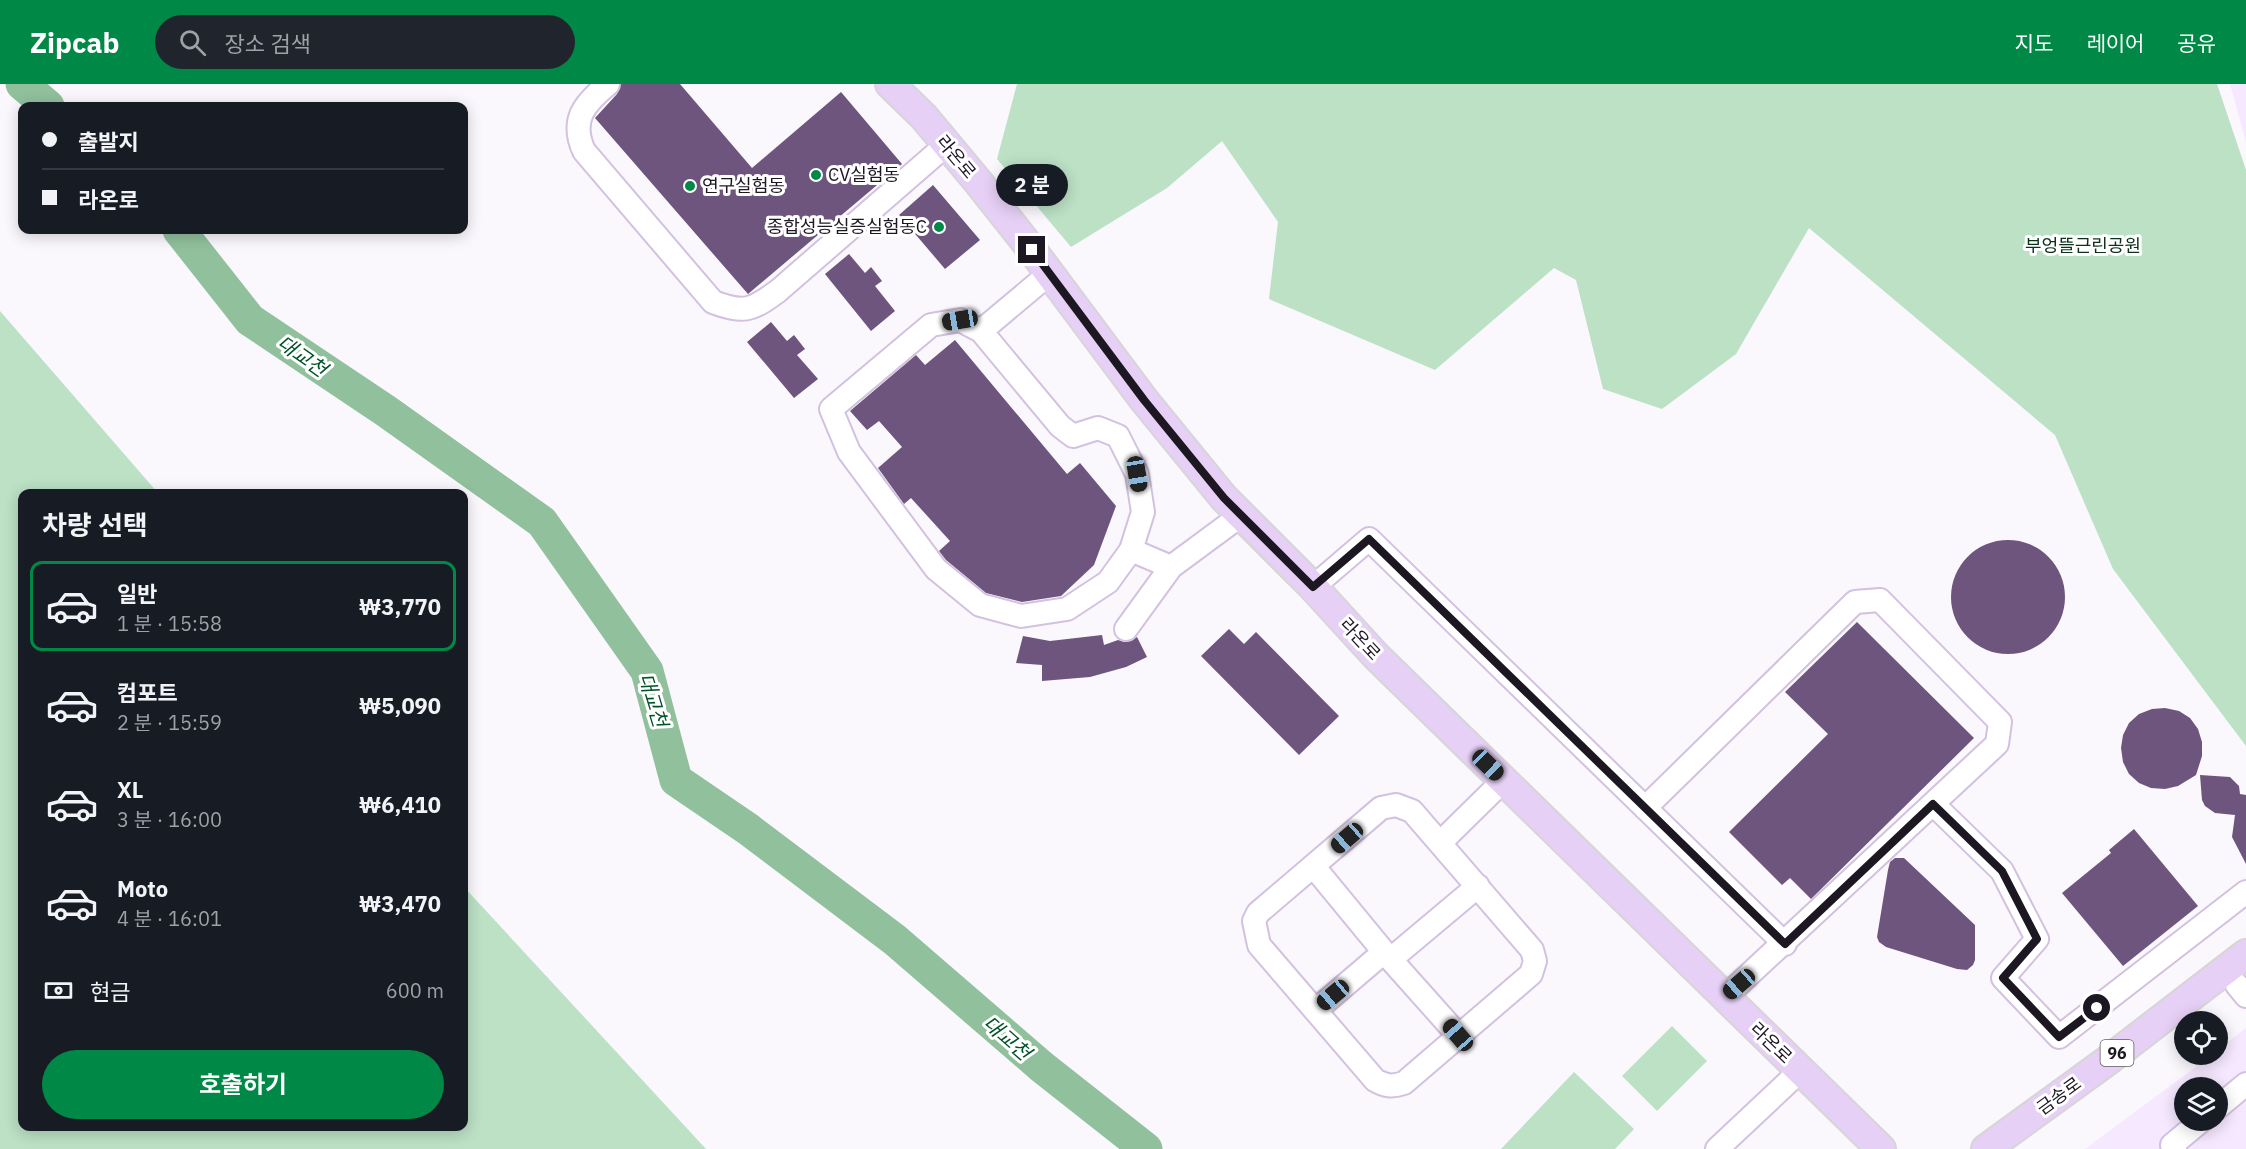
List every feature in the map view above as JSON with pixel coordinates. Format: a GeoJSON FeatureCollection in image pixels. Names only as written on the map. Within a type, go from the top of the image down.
{"type":"FeatureCollection","features":[{"type":"Feature","properties":{"kind":"main road","name":"라온로"},"geometry":{"type":"LineString","coordinates":[[890,84],[924,117],[1026,242],[1144,400],[1240,516],[1313,587],[1376,656],[1881,1149]]}},
{"type":"Feature","properties":{"kind":"main road","name":"금송로"},"geometry":{"type":"LineString","coordinates":[[1986,1149],[2107,1061],[2246,954]]}},
{"type":"Feature","properties":{"kind":"main road"},"geometry":{"type":"LineString","coordinates":[[2205,1011],[2243,986]]}},
{"type":"Feature","properties":{"kind":"main road","name":"금송로"},"geometry":{"type":"LineString","coordinates":[[2020,1149],[2174,1033]]}},
{"type":"Feature","properties":{"kind":"lane"},"geometry":{"type":"LineString","coordinates":[[608,84],[588,100],[579,118],[578,138],[584,151],[713,302],[733,309],[756,307],[778,291],[946,145]]}},
{"type":"Feature","properties":{"kind":"lane"},"geometry":{"type":"LineString","coordinates":[[981,332],[1049,274]]}},
{"type":"Feature","properties":{"kind":"lane"},"geometry":{"type":"LineString","coordinates":[[960,320],[981,332],[1059,426],[1073,436],[1098,428],[1118,436],[1137,474],[1143,512],[1131,550],[1108,582],[1067,609],[1021,616],[980,605],[936,569],[849,452],[831,409],[931,325],[960,320]]}},
{"type":"Feature","properties":{"kind":"lane"},"geometry":{"type":"LineString","coordinates":[[1126,629],[1171,567],[1240,516]]}},
{"type":"Feature","properties":{"kind":"lane"},"geometry":{"type":"LineString","coordinates":[[1313,587],[1369,539],[1785,944]]}},
{"type":"Feature","properties":{"kind":"lane"},"geometry":{"type":"LineString","coordinates":[[1131,550],[1171,567]]}},
{"type":"Feature","properties":{"kind":"lane"},"geometry":{"type":"LineString","coordinates":[[1645,808],[1856,602],[1880,600],[2000,722],[1997,744],[1785,944],[1725,997]]}},
{"type":"Feature","properties":{"kind":"lane"},"geometry":{"type":"LineString","coordinates":[[1441,842],[1504,780]]}},
{"type":"Feature","properties":{"kind":"lane"},"geometry":{"type":"LineString","coordinates":[[1933,804],[2002,871],[2037,939],[2003,978],[2059,1037],[2246,892]]}},
{"type":"Feature","properties":{"kind":"lane"},"geometry":{"type":"LineString","coordinates":[[1396,805],[1412,811],[1441,842],[1532,950],[1535,961],[1531,974],[1404,1083],[1384,1086],[1375,1080],[1259,945],[1254,921],[1258,913],[1381,808],[1396,805]]}},
{"type":"Feature","properties":{"kind":"lane"},"geometry":{"type":"LineString","coordinates":[[1314,867],[1458,1035]]}},
{"type":"Feature","properties":{"kind":"lane"},"geometry":{"type":"LineString","coordinates":[[1316,1010],[1478,886]]}},
{"type":"Feature","properties":{"kind":"lane"},"geometry":{"type":"LineString","coordinates":[[1717,1149],[1800,1071]]}},
{"type":"Feature","properties":{"kind":"lane"},"geometry":{"type":"LineString","coordinates":[[2228,1099],[2246,1084]]}},
{"type":"Feature","properties":{"kind":"lane"},"geometry":{"type":"LineString","coordinates":[[2175,1149],[2172,1146],[2189,1131]]}},
{"type":"Feature","properties":{"kind":"shaded area"},"geometry":{"type":"Polygon","coordinates":[[[2230,84],[2246,84],[2246,142],[2230,84]]]}},
{"type":"Feature","properties":{"kind":"shaded area"},"geometry":{"type":"Polygon","coordinates":[[[2246,1028],[2246,1149],[2085,1149],[2174,1083],[2174,1131],[2228,1131],[2228,1077],[2182,1077],[2198,1065],[2228,1065],[2228,1042],[2246,1028]]]}},
{"type":"Feature","properties":{"kind":"green space","name":"부엉뜰근린공원"},"geometry":{"type":"Polygon","coordinates":[[[1017,84],[2217,84],[2246,170],[2246,746],[2113,569],[2055,435],[1809,228],[1736,354],[1662,409],[1603,389],[1576,280],[1554,268],[1435,370],[1269,299],[1278,222],[1222,141],[1167,188],[1071,247],[997,159],[1017,84]]]}},
{"type":"Feature","properties":{"kind":"green space"},"geometry":{"type":"Polygon","coordinates":[[[0,311],[155,489],[18,489],[18,1131],[468,1131],[468,891],[706,1149],[0,1149],[0,311]]]}},
{"type":"Feature","properties":{"kind":"green space"},"geometry":{"type":"Polygon","coordinates":[[[1672,1026],[1707,1061],[1657,1111],[1622,1076],[1672,1026]]]}},
{"type":"Feature","properties":{"kind":"green space"},"geometry":{"type":"Polygon","coordinates":[[[1574,1072],[1634,1129],[1615,1149],[1501,1149],[1574,1072]]]}},
{"type":"Feature","properties":{"kind":"building"},"geometry":{"type":"Polygon","coordinates":[[[621,84],[680,84],[752,168],[841,92],[902,164],[748,294],[595,118],[617,94],[621,84]]]}},
{"type":"Feature","properties":{"kind":"building","name":"종합성능실증실험동C"},"geometry":{"type":"Polygon","coordinates":[[[933,185],[980,240],[945,269],[899,215],[933,185]]]}},
{"type":"Feature","properties":{"kind":"building"},"geometry":{"type":"Polygon","coordinates":[[[849,254],[865,273],[871,267],[882,281],[875,286],[895,311],[871,331],[825,274],[849,254]]]}},
{"type":"Feature","properties":{"kind":"building"},"geometry":{"type":"Polygon","coordinates":[[[771,322],[787,341],[794,335],[805,349],[797,355],[818,379],[794,398],[747,342],[771,322]]]}},
{"type":"Feature","properties":{"kind":"building"},"geometry":{"type":"Polygon","coordinates":[[[955,340],[1067,474],[1080,463],[1116,506],[1094,565],[1061,596],[1022,602],[986,593],[946,560],[939,551],[950,541],[911,498],[904,504],[878,468],[902,447],[879,421],[867,430],[850,411],[916,355],[925,365],[955,340]]]}},
{"type":"Feature","properties":{"kind":"building"},"geometry":{"type":"Polygon","coordinates":[[[2008,540],[2030,544],[2048,557],[2061,575],[2065,597],[2061,619],[2048,637],[2030,650],[2008,654],[1986,650],[1968,637],[1955,619],[1951,597],[1955,575],[1968,557],[1986,544],[2008,540]]]}},
{"type":"Feature","properties":{"kind":"building"},"geometry":{"type":"Polygon","coordinates":[[[1857,622],[1974,738],[1811,899],[1790,878],[1782,885],[1729,832],[1828,734],[1785,692],[1857,622]]]}},
{"type":"Feature","properties":{"kind":"building"},"geometry":{"type":"Polygon","coordinates":[[[1229,629],[1244,644],[1256,632],[1339,716],[1299,755],[1201,656],[1229,629]]]}},
{"type":"Feature","properties":{"kind":"building"},"geometry":{"type":"Polygon","coordinates":[[[1102,635],[1104,645],[1118,640],[1131,641],[1137,637],[1147,657],[1126,667],[1090,677],[1042,681],[1042,665],[1016,663],[1023,636],[1050,641],[1102,635]]]}},
{"type":"Feature","properties":{"kind":"building"},"geometry":{"type":"Polygon","coordinates":[[[2165,708],[2179,711],[2190,718],[2198,729],[2202,742],[2202,756],[2196,775],[2178,786],[2165,789],[2151,788],[2139,783],[2129,774],[2123,762],[2121,748],[2123,735],[2129,723],[2139,714],[2152,709],[2165,708]]]}},
{"type":"Feature","properties":{"kind":"building"},"geometry":{"type":"Polygon","coordinates":[[[2200,775],[2230,777],[2239,786],[2240,794],[2246,795],[2246,864],[2232,837],[2235,815],[2215,813],[2205,806],[2202,800],[2200,775]]]}},
{"type":"Feature","properties":{"kind":"building"},"geometry":{"type":"Polygon","coordinates":[[[2134,829],[2198,906],[2123,966],[2062,893],[2111,853],[2109,850],[2134,829]]]}},
{"type":"Feature","properties":{"kind":"building"},"geometry":{"type":"Polygon","coordinates":[[[1895,858],[1904,858],[1975,925],[1975,960],[1967,970],[1886,947],[1879,942],[1877,937],[1888,870],[1890,862],[1895,858]]]}},
{"type":"Feature","properties":{"kind":"waterway","name":"대교천"},"geometry":{"type":"LineString","coordinates":[[22,84],[43,102]]}},
{"type":"Feature","properties":{"kind":"waterway","name":"대교천"},"geometry":{"type":"LineString","coordinates":[[182,234],[250,320],[386,411],[542,522],[647,671],[676,780],[748,829],[895,940],[1042,1067],[1146,1149]]}},
{"type":"Feature","properties":{"kind":"place","name":"CV실험동"},"geometry":{"type":"Point","coordinates":[816,175]}},
{"type":"Feature","properties":{"kind":"place","name":"연구실험동"},"geometry":{"type":"Point","coordinates":[690,186]}},
{"type":"Feature","properties":{"kind":"place","name":"종합성능실증실험동C"},"geometry":{"type":"Point","coordinates":[939,227]}},
{"type":"Feature","properties":{"kind":"route"},"geometry":{"type":"LineString","coordinates":[[1032,250],[1144,400],[1224,498],[1313,587],[1369,539],[1785,944],[1933,804],[2002,871],[2037,939],[2003,978],[2059,1037],[2097,1008]]}}]}
